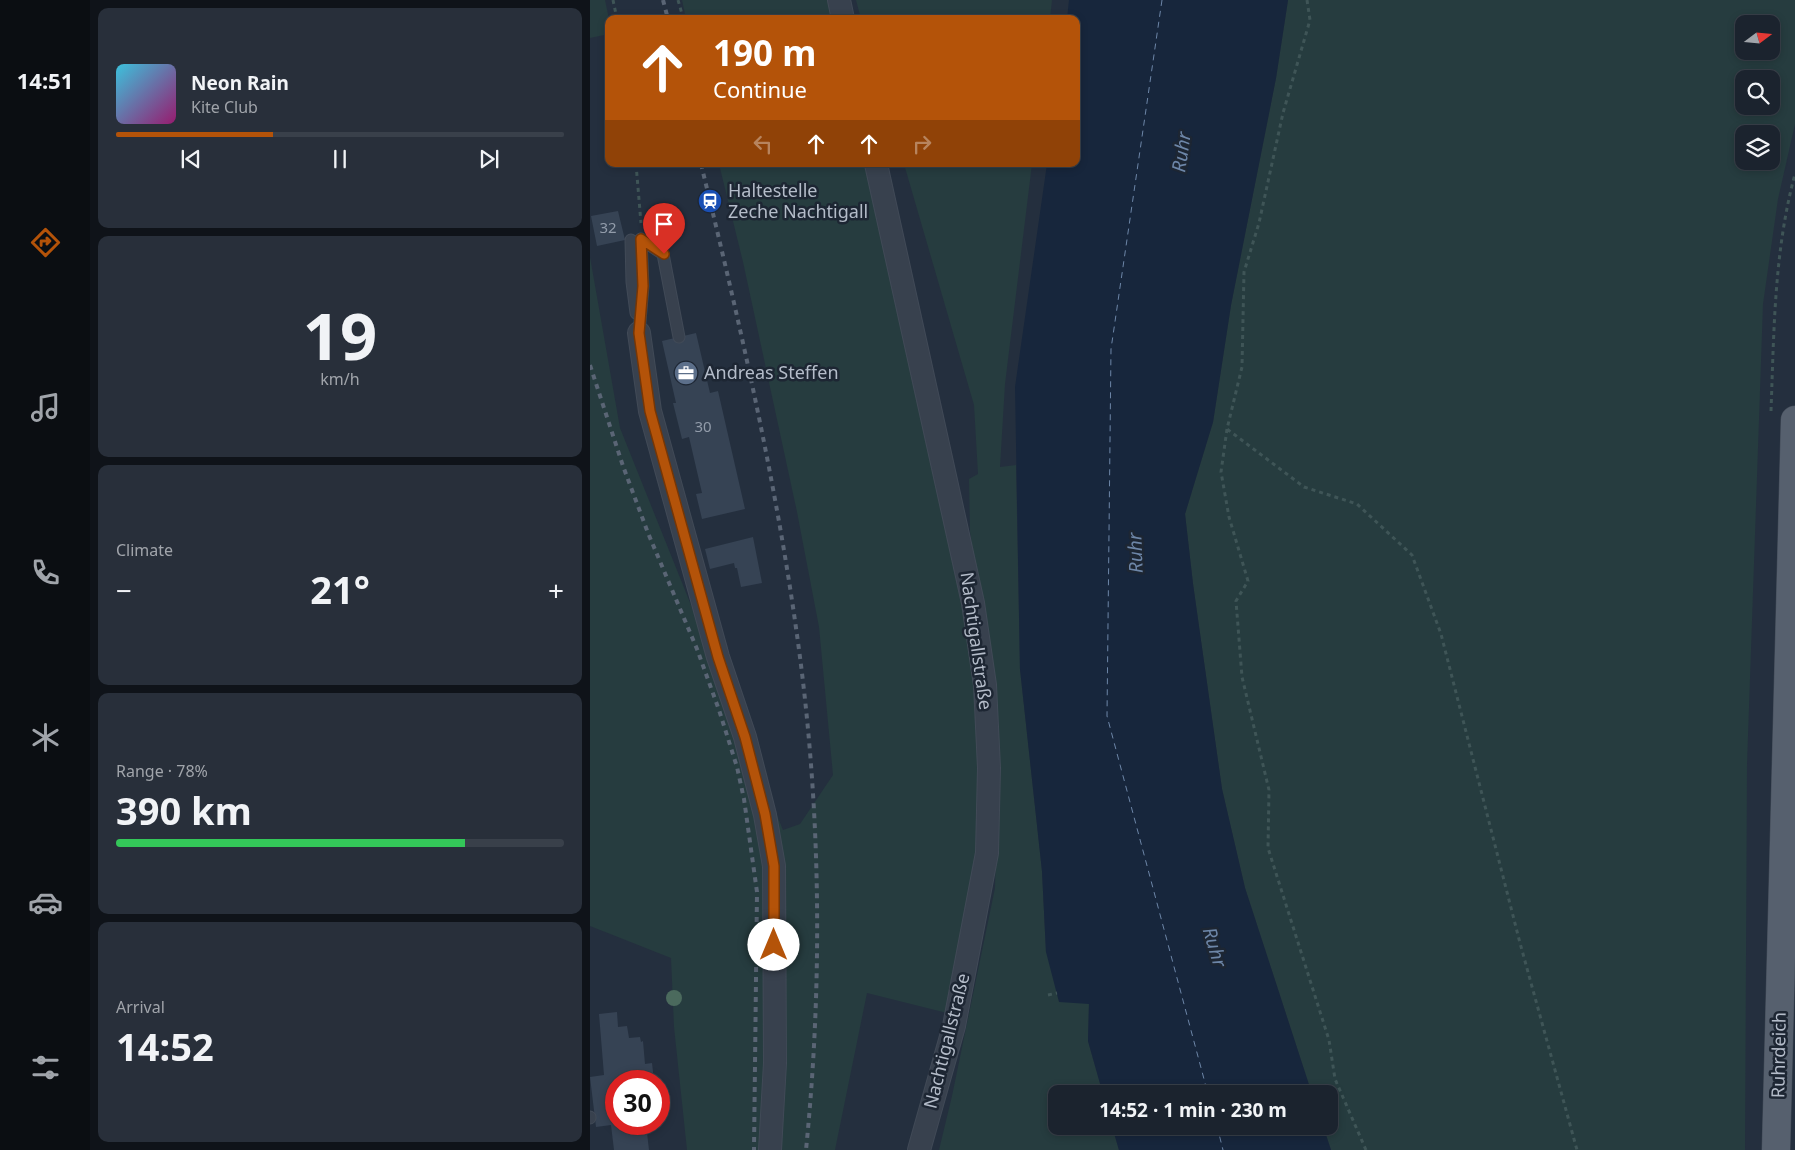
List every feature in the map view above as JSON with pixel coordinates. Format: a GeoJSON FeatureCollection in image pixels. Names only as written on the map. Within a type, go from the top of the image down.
{"type":"FeatureCollection","features":[{"type":"Feature","properties":{"kind":"main road","name":"Ruhrdeich"},"geometry":{"type":"LineString","coordinates":[[1776,1150],[1795,420]]}},
{"type":"Feature","properties":{"kind":"street"},"geometry":{"type":"LineString","coordinates":[[839,0],[842,15]]}},
{"type":"Feature","properties":{"kind":"street","name":"Nachtigallstraße"},"geometry":{"type":"LineString","coordinates":[[877,167],[973,602],[985,684],[989,768],[987,853],[954,1026],[919,1150]]}},
{"type":"Feature","properties":{"kind":"street"},"geometry":{"type":"LineString","coordinates":[[639,333],[650,411],[718,657],[745,737],[765,814],[774,866],[775,1063],[770,1150]]}},
{"type":"Feature","properties":{"kind":"lane"},"geometry":{"type":"LineString","coordinates":[[639,333],[632,282],[636,240],[664,254],[679,337]]}},
{"type":"Feature","properties":{"kind":"path"},"geometry":{"type":"LineString","coordinates":[[614,0],[616,15]]}},
{"type":"Feature","properties":{"kind":"path"},"geometry":{"type":"LineString","coordinates":[[678,0],[682,14]]}},
{"type":"Feature","properties":{"kind":"path"},"geometry":{"type":"LineString","coordinates":[[1307,0],[1310,20],[1283,114],[1259,223],[1244,272],[1242,367],[1227,428],[1221,472],[1229,517],[1248,581],[1236,601],[1242,677],[1269,790],[1268,848],[1329,1040],[1335,1079],[1366,1150]]}},
{"type":"Feature","properties":{"kind":"path"},"geometry":{"type":"LineString","coordinates":[[636,167],[636,240]]}},
{"type":"Feature","properties":{"kind":"path"},"geometry":{"type":"LineString","coordinates":[[1227,428],[1304,488],[1357,504],[1412,555],[1441,634],[1520,943],[1577,1150]]}},
{"type":"Feature","properties":{"kind":"path"},"geometry":{"type":"LineString","coordinates":[[1048,996],[1057,993]]}},
{"type":"Feature","properties":{"kind":"green space"},"geometry":{"type":"Polygon","coordinates":[[[590,0],[605,0],[608,15],[605,15],[605,35],[590,38],[590,0]]]}},
{"type":"Feature","properties":{"kind":"green space"},"geometry":{"type":"Polygon","coordinates":[[[682,0],[831,0],[834,15],[685,15],[682,0]]]}},
{"type":"Feature","properties":{"kind":"green space"},"geometry":{"type":"Polygon","coordinates":[[[856,0],[1052,0],[1050,15],[860,15],[856,0]]]}},
{"type":"Feature","properties":{"kind":"green space"},"geometry":{"type":"Polygon","coordinates":[[[1288,0],[1795,0],[1795,124],[1778,199],[1763,304],[1747,765],[1745,1150],[1331,1150],[1326,1135],[1338,1135],[1338,1085],[1309,1085],[1245,888],[1222,789],[1193,584],[1185,514],[1213,422],[1231,305],[1276,78],[1288,0]]]}},
{"type":"Feature","properties":{"kind":"green space"},"geometry":{"type":"Polygon","coordinates":[[[720,167],[869,167],[964,595],[979,715],[979,852],[947,1013],[867,993],[835,1150],[687,1150],[674,1027],[671,958],[590,926],[590,257],[620,428],[783,830],[800,824],[833,775],[819,627],[797,512],[743,262],[720,167]]]}},
{"type":"Feature","properties":{"kind":"green space"},"geometry":{"type":"Polygon","coordinates":[[[905,167],[1032,167],[1005,384],[1000,467],[1016,465],[1020,669],[1042,871],[1046,952],[1089,1004],[1088,1041],[1100,1085],[1048,1085],[1048,1135],[1115,1135],[1119,1150],[939,1150],[995,888],[999,725],[970,532],[969,479],[978,474],[974,405],[905,167]]]}},
{"type":"Feature","properties":{"kind":"water","name":"Ruhr"},"geometry":{"type":"Polygon","coordinates":[[[1069,0],[1288,0],[1276,78],[1231,305],[1213,422],[1185,514],[1222,789],[1245,888],[1309,1085],[1100,1085],[1088,1041],[1089,1004],[1059,1002],[1046,952],[1042,871],[1020,669],[1015,387],[1047,167],[1080,167],[1080,15],[1067,15],[1069,0]]]}},
{"type":"Feature","properties":{"kind":"water"},"geometry":{"type":"Polygon","coordinates":[[[1115,1135],[1326,1135],[1331,1150],[1119,1150],[1115,1135]]]}},
{"type":"Feature","properties":{"kind":"building"},"geometry":{"type":"Polygon","coordinates":[[[618,211],[625,240],[597,246],[591,216],[618,211]]]}},
{"type":"Feature","properties":{"kind":"building"},"geometry":{"type":"Polygon","coordinates":[[[696,333],[710,393],[718,391],[745,509],[702,519],[696,494],[702,493],[689,437],[682,439],[673,403],[676,403],[662,341],[696,333]]]}},
{"type":"Feature","properties":{"kind":"building"},"geometry":{"type":"Polygon","coordinates":[[[753,537],[762,583],[741,587],[734,563],[710,569],[705,549],[753,537]]]}},
{"type":"Feature","properties":{"kind":"building"},"geometry":{"type":"Polygon","coordinates":[[[617,1012],[618,1027],[627,1026],[629,1038],[640,1037],[641,1042],[643,1041],[645,1064],[652,1063],[653,1070],[605,1070],[605,1126],[596,1127],[590,1077],[604,1075],[599,1014],[617,1012]]]}},
{"type":"Feature","properties":{"kind":"building"},"geometry":{"type":"Polygon","coordinates":[[[612,1135],[647,1135],[649,1150],[614,1150],[612,1135]]]}},
{"type":"Feature","properties":{"kind":"ferry route"},"geometry":{"type":"LineString","coordinates":[[1162,0],[1111,349],[1107,716],[1206,1085]]}},
{"type":"Feature","properties":{"kind":"ferry route"},"geometry":{"type":"LineString","coordinates":[[1219,1135],[1223,1150]]}},
{"type":"Feature","properties":{"kind":"railway"},"geometry":{"type":"LineString","coordinates":[[663,0],[667,15]]}},
{"type":"Feature","properties":{"kind":"railway"},"geometry":{"type":"LineString","coordinates":[[702,167],[729,281],[767,457],[788,576],[805,699],[815,828],[817,892],[815,1021],[806,1150]]}},
{"type":"Feature","properties":{"kind":"railway"},"geometry":{"type":"LineString","coordinates":[[590,365],[623,466],[648,533],[697,649],[719,710],[737,767],[744,799],[757,892],[754,1150]]}},
{"type":"Feature","properties":{"kind":"place","name":"Haltestelle Zeche Nachtigall"},"geometry":{"type":"Point","coordinates":[710,201]}},
{"type":"Feature","properties":{"kind":"place","name":"Andreas Steffen"},"geometry":{"type":"Point","coordinates":[686,373]}},
{"type":"Feature","properties":{"kind":"route"},"geometry":{"type":"LineString","coordinates":[[664,254],[641,239],[643,286],[639,333],[650,411],[718,657],[745,737],[765,814],[774,866],[774,945]]}}]}
